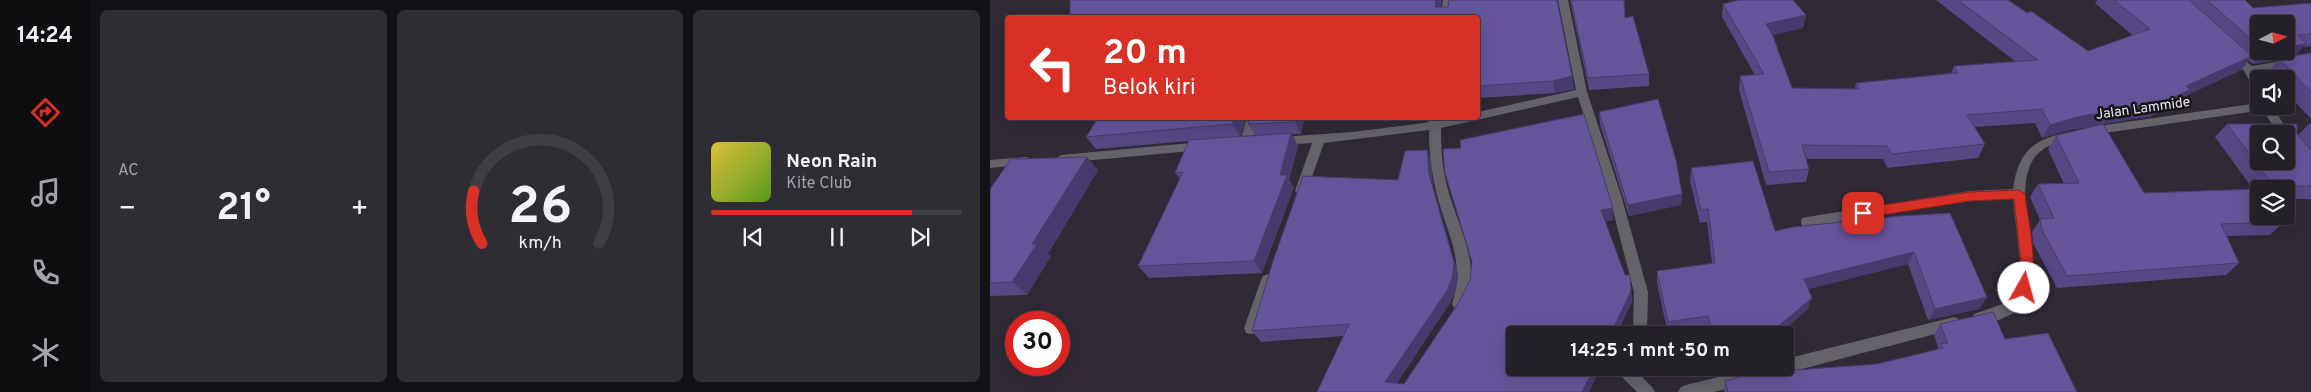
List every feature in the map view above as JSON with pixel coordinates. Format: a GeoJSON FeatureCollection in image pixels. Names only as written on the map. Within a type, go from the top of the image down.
{"type":"FeatureCollection","features":[{"type":"Feature","properties":{"kind":"street"},"geometry":{"type":"LineString","coordinates":[[1446,15],[1448,0]]}},
{"type":"Feature","properties":{"kind":"street"},"geometry":{"type":"LineString","coordinates":[[1563,0],[1582,92],[1615,195],[1641,292],[1640,326]]}},
{"type":"Feature","properties":{"kind":"street"},"geometry":{"type":"LineString","coordinates":[[2221,43],[2250,70],[2311,59]]}},
{"type":"Feature","properties":{"kind":"street"},"geometry":{"type":"LineString","coordinates":[[1480,116],[1582,92]]}},
{"type":"Feature","properties":{"kind":"street","name":"Jalan Lammide"},"geometry":{"type":"LineString","coordinates":[[1794,364],[1944,324],[1998,313],[2020,304],[2028,272],[2019,194],[2021,177],[2026,161],[2034,150],[2045,143],[2080,133],[2250,109]]}},
{"type":"Feature","properties":{"kind":"street"},"geometry":{"type":"LineString","coordinates":[[1254,120],[1250,142],[1319,139],[1452,120]]}},
{"type":"Feature","properties":{"kind":"street"},"geometry":{"type":"LineString","coordinates":[[1435,122],[1440,186],[1467,274],[1465,291],[1452,316]]}},
{"type":"Feature","properties":{"kind":"street"},"geometry":{"type":"LineString","coordinates":[[1296,202],[1319,139]]}},
{"type":"Feature","properties":{"kind":"street"},"geometry":{"type":"LineString","coordinates":[[990,164],[1216,145]]}},
{"type":"Feature","properties":{"kind":"street"},"geometry":{"type":"LineString","coordinates":[[1807,222],[1970,196],[2019,194]]}},
{"type":"Feature","properties":{"kind":"street"},"geometry":{"type":"LineString","coordinates":[[1251,328],[1274,265]]}},
{"type":"Feature","properties":{"kind":"street"},"geometry":{"type":"LineString","coordinates":[[1630,376],[1647,392]]}},
{"type":"Feature","properties":{"kind":"street"},"geometry":{"type":"LineString","coordinates":[[1686,392],[1749,376]]}},
{"type":"Feature","properties":{"kind":"building"},"geometry":{"type":"Polygon","coordinates":[[[1070,0],[1436,0],[1435,7],[1448,7],[1449,0],[1557,0],[1572,76],[1553,81],[1480,86],[1480,15],[1070,15],[1070,0]]]}},
{"type":"Feature","properties":{"kind":"building"},"geometry":{"type":"Polygon","coordinates":[[[1571,0],[1624,0],[1625,18],[1633,16],[1649,74],[1588,78],[1571,0]]]}},
{"type":"Feature","properties":{"kind":"building"},"geometry":{"type":"Polygon","coordinates":[[[1739,0],[1793,0],[1806,15],[1766,24],[1772,34],[1792,88],[1859,89],[1856,83],[1958,73],[1954,66],[2038,60],[1958,0],[2008,0],[2027,13],[2031,11],[2088,51],[2150,29],[2114,0],[2189,0],[2250,54],[2250,57],[2186,86],[2190,90],[2161,102],[2077,117],[2050,125],[2042,109],[1967,115],[1985,144],[1892,154],[1887,146],[1802,145],[1809,169],[1769,172],[1740,76],[1764,74],[1723,4],[1739,0]]]}},
{"type":"Feature","properties":{"kind":"building"},"geometry":{"type":"Polygon","coordinates":[[[2207,0],[2245,0],[2253,8],[2311,3],[2311,34],[2298,35],[2306,44],[2295,46],[2295,15],[2250,15],[2250,38],[2207,0]]]}},
{"type":"Feature","properties":{"kind":"building"},"geometry":{"type":"Polygon","coordinates":[[[2311,53],[2311,92],[2295,75],[2295,70],[2290,70],[2281,60],[2295,60],[2295,56],[2311,53]]]}},
{"type":"Feature","properties":{"kind":"building"},"geometry":{"type":"Polygon","coordinates":[[[1658,99],[1676,160],[1682,194],[1628,205],[1599,112],[1658,99]]]}},
{"type":"Feature","properties":{"kind":"building"},"geometry":{"type":"Polygon","coordinates":[[[1584,114],[1613,208],[1601,210],[1625,275],[1630,275],[1631,291],[1614,326],[1506,326],[1506,376],[1590,376],[1582,392],[1317,392],[1349,324],[1252,331],[1273,261],[1303,176],[1398,180],[1405,151],[1427,150],[1429,174],[1454,263],[1452,279],[1446,292],[1385,382],[1404,384],[1459,302],[1470,280],[1472,262],[1445,173],[1443,149],[1461,148],[1460,140],[1584,114]]]}},
{"type":"Feature","properties":{"kind":"building"},"geometry":{"type":"Polygon","coordinates":[[[1097,120],[1234,120],[1232,124],[1086,137],[1097,120]]]}},
{"type":"Feature","properties":{"kind":"building"},"geometry":{"type":"Polygon","coordinates":[[[1249,120],[1296,120],[1295,122],[1248,124],[1249,120]]]}},
{"type":"Feature","properties":{"kind":"building"},"geometry":{"type":"Polygon","coordinates":[[[2103,124],[2144,193],[2250,189],[2250,223],[2221,224],[2239,263],[2067,276],[2042,230],[2040,219],[2054,218],[2038,184],[2079,183],[2056,136],[2103,124]]]}},
{"type":"Feature","properties":{"kind":"building"},"geometry":{"type":"Polygon","coordinates":[[[2227,124],[2297,124],[2297,134],[2311,151],[2311,186],[2295,186],[2295,180],[2269,180],[2262,170],[2295,170],[2295,125],[2250,125],[2250,154],[2227,124]]]}},
{"type":"Feature","properties":{"kind":"building"},"geometry":{"type":"Polygon","coordinates":[[[1291,133],[1280,175],[1287,175],[1254,261],[1138,266],[1183,172],[1175,173],[1189,140],[1291,133]]]}},
{"type":"Feature","properties":{"kind":"building"},"geometry":{"type":"Polygon","coordinates":[[[1087,157],[1032,244],[1037,244],[1012,282],[990,283],[990,189],[1011,159],[1087,157]]]}},
{"type":"Feature","properties":{"kind":"building"},"geometry":{"type":"Polygon","coordinates":[[[1753,161],[1775,231],[1793,227],[1950,213],[1987,297],[1935,309],[1914,252],[1804,279],[1812,298],[1779,326],[1711,326],[1708,316],[1668,322],[1657,271],[1715,263],[1708,209],[1701,210],[1691,168],[1753,161]]]}},
{"type":"Feature","properties":{"kind":"building"},"geometry":{"type":"Polygon","coordinates":[[[1993,312],[2005,339],[2048,333],[2077,392],[1728,392],[1725,381],[1743,376],[1794,376],[1794,370],[1877,364],[1943,348],[1940,344],[1948,343],[1940,324],[1993,312]]]}},
{"type":"Feature","properties":{"kind":"route"},"geometry":{"type":"LineString","coordinates":[[1863,213],[1970,196],[2019,194],[2028,272],[2024,288]]}}]}
